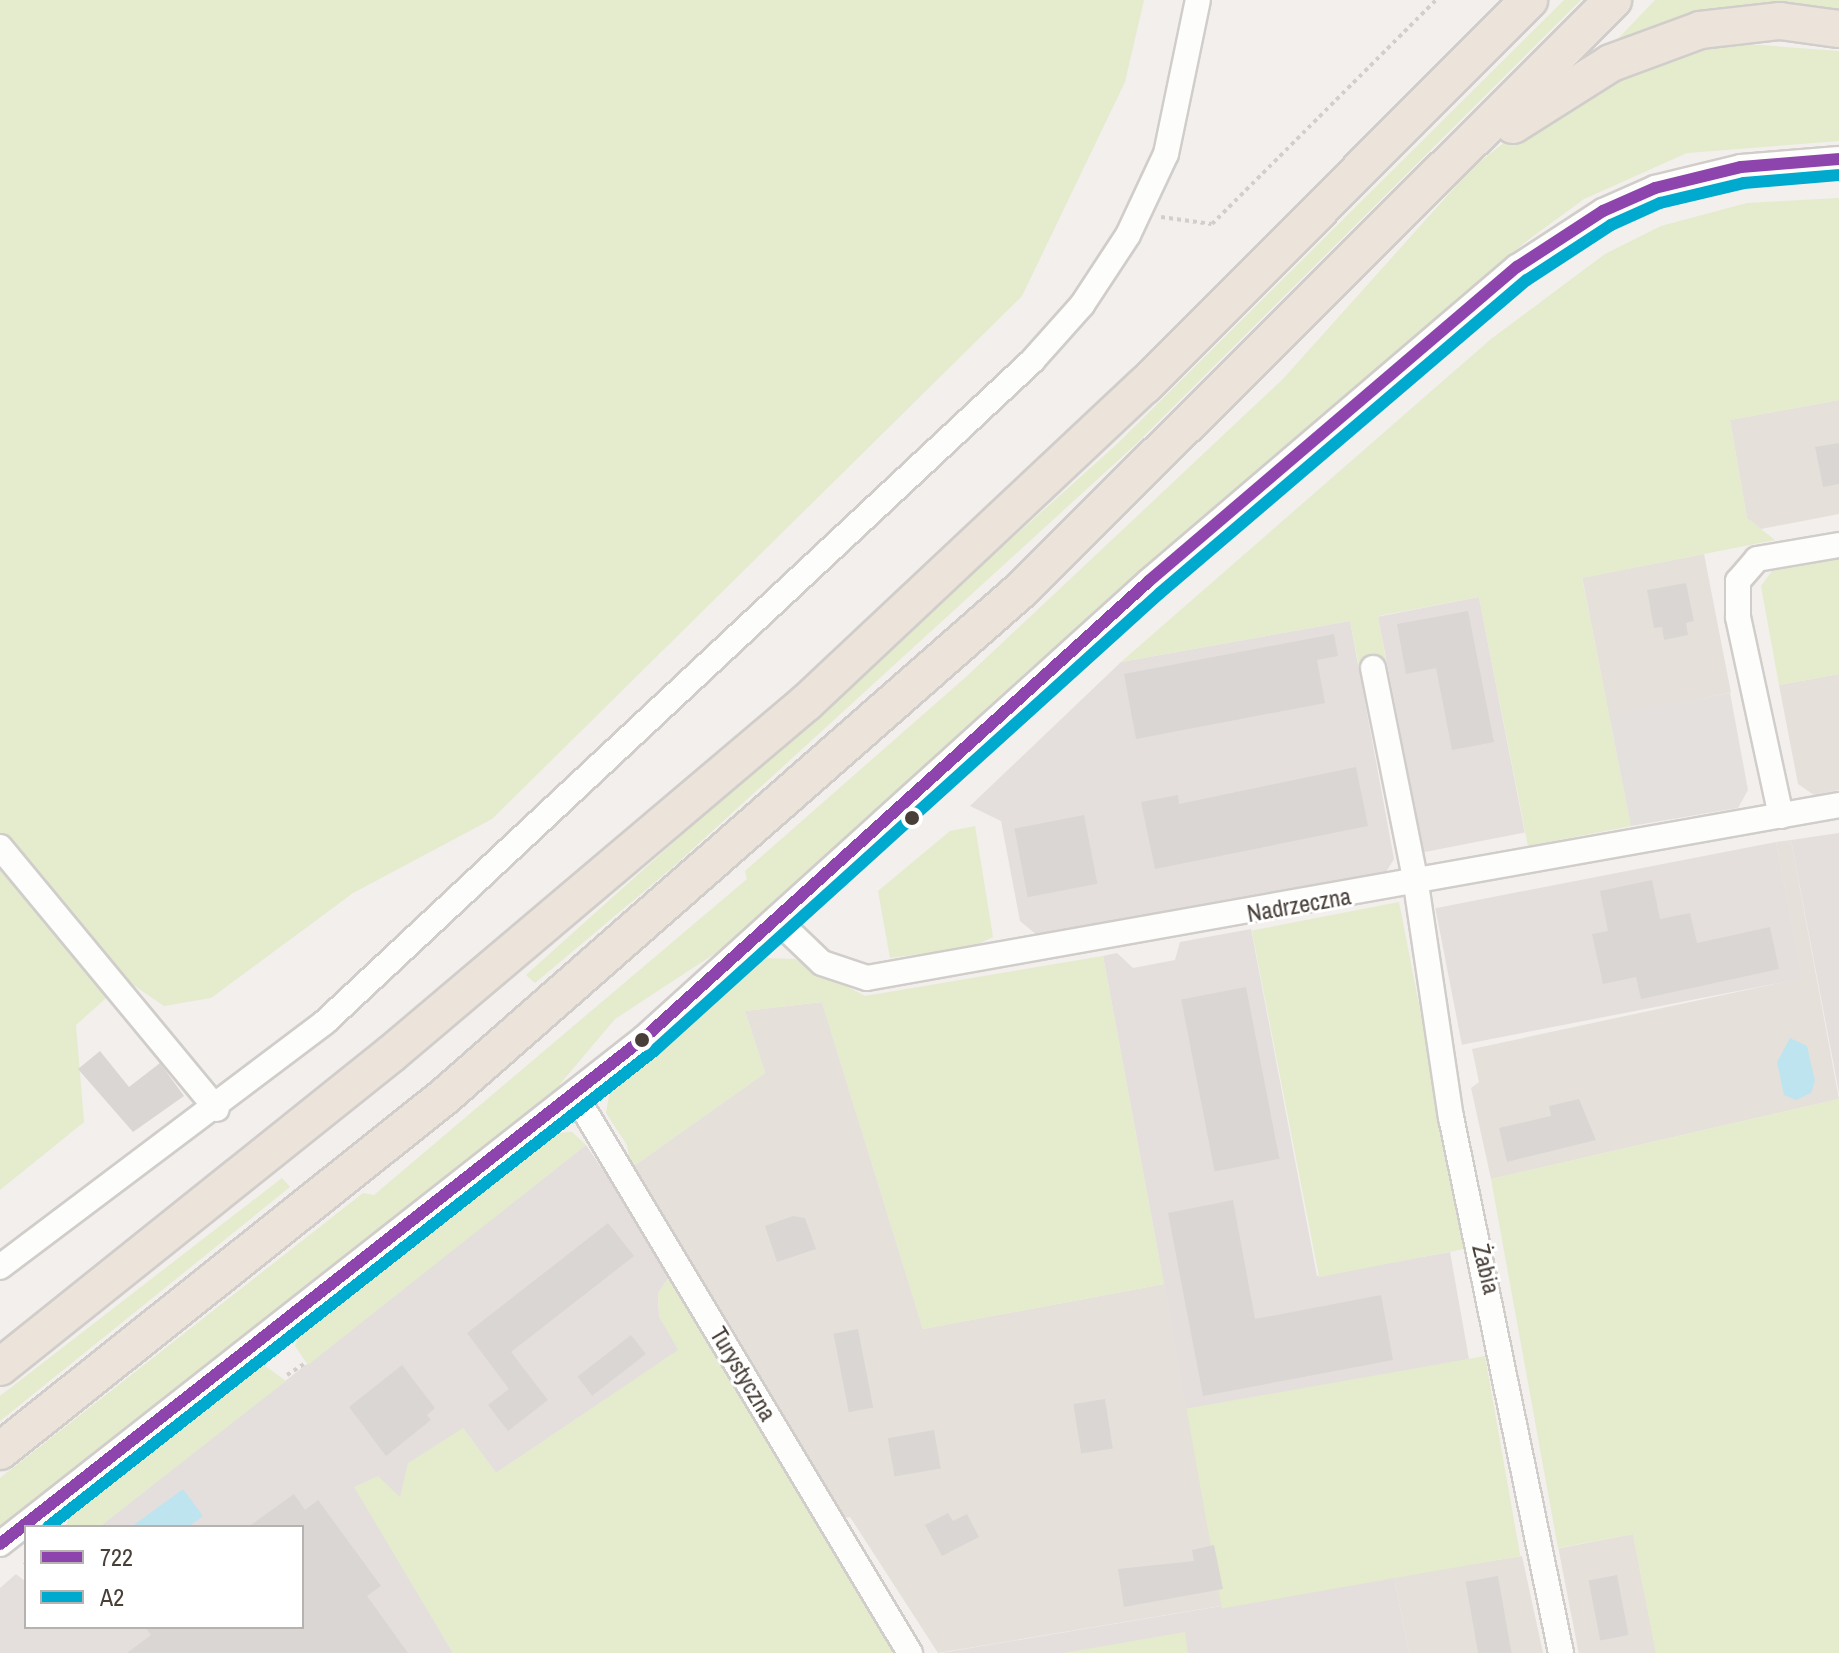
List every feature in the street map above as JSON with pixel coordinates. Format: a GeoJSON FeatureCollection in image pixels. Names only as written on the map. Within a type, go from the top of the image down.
{"type":"FeatureCollection","features":[{"type":"Feature","properties":{"kind":"highway"},"geometry":{"type":"LineString","coordinates":[[0,1367],[391,1054],[807,702],[1145,385],[1529,0]]}},
{"type":"Feature","properties":{"kind":"highway"},"geometry":{"type":"LineString","coordinates":[[0,1451],[368,1161],[757,826],[1021,590],[1467,153],[1613,0]]}},
{"type":"Feature","properties":{"kind":"highway"},"geometry":{"type":"LineString","coordinates":[[1467,153],[1611,63],[1672,38],[1752,21],[1839,29]]}},
{"type":"Feature","properties":{"kind":"street"},"geometry":{"type":"LineString","coordinates":[[0,1267],[217,1109],[443,915],[1032,361],[1082,305],[1140,210],[1166,154],[1198,0]]}},
{"type":"Feature","properties":{"kind":"street"},"geometry":{"type":"LineString","coordinates":[[24,1525],[575,1095],[777,920],[1149,581],[1558,237],[1686,178],[1839,159]]}},
{"type":"Feature","properties":{"kind":"street"},"geometry":{"type":"LineString","coordinates":[[1781,816],[1738,617],[1738,581],[1757,559],[1839,545]]}},
{"type":"Feature","properties":{"kind":"street","name":"Żabia"},"geometry":{"type":"LineString","coordinates":[[1373,668],[1416,884],[1451,1117],[1561,1653]]}},
{"type":"Feature","properties":{"kind":"street","name":"Nadrzeczna"},"geometry":{"type":"LineString","coordinates":[[777,920],[822,963],[867,978],[1416,884],[1839,805]]}},
{"type":"Feature","properties":{"kind":"street"},"geometry":{"type":"LineString","coordinates":[[0,847],[217,1109]]}},
{"type":"Feature","properties":{"kind":"street","name":"Turystyczna"},"geometry":{"type":"LineString","coordinates":[[575,1095],[910,1653]]}},
{"type":"Feature","properties":{"kind":"street"},"geometry":{"type":"LineString","coordinates":[[0,1544],[24,1525]]}},
{"type":"Feature","properties":{"kind":"path"},"geometry":{"type":"LineString","coordinates":[[1140,210],[1188,226],[1212,224],[1436,0]]}},
{"type":"Feature","properties":{"kind":"path"},"geometry":{"type":"LineString","coordinates":[[287,1375],[304,1364]]}},
{"type":"Feature","properties":{"kind":"shaded area"},"geometry":{"type":"Polygon","coordinates":[[[1839,400],[1839,514],[1761,529],[1747,518],[1730,420],[1839,400]]]}},
{"type":"Feature","properties":{"kind":"shaded area"},"geometry":{"type":"Polygon","coordinates":[[[1704,554],[1731,692],[1609,716],[1582,578],[1704,554]]]}},
{"type":"Feature","properties":{"kind":"shaded area"},"geometry":{"type":"Polygon","coordinates":[[[1479,597],[1525,833],[1424,852],[1378,617],[1479,597]]]}},
{"type":"Feature","properties":{"kind":"shaded area"},"geometry":{"type":"Polygon","coordinates":[[[1350,621],[1394,859],[1386,872],[1038,936],[1020,921],[1001,821],[970,806],[1121,662],[1350,621]]]}},
{"type":"Feature","properties":{"kind":"shaded area"},"geometry":{"type":"Polygon","coordinates":[[[1839,674],[1839,790],[1814,795],[1798,784],[1779,685],[1839,674]]]}},
{"type":"Feature","properties":{"kind":"shaded area"},"geometry":{"type":"Polygon","coordinates":[[[1730,693],[1748,790],[1738,808],[1631,826],[1609,714],[1730,693]]]}},
{"type":"Feature","properties":{"kind":"shaded area"},"geometry":{"type":"Polygon","coordinates":[[[1839,833],[1839,1093],[1791,840],[1839,833]]]}},
{"type":"Feature","properties":{"kind":"shaded area"},"geometry":{"type":"Polygon","coordinates":[[[1791,840],[1839,1099],[1491,1179],[1471,1088],[1479,1082],[1472,1049],[1802,978],[1776,842],[1791,840]]]}},
{"type":"Feature","properties":{"kind":"shaded area"},"geometry":{"type":"Polygon","coordinates":[[[1776,842],[1803,978],[1462,1045],[1435,908],[1776,842]]]}},
{"type":"Feature","properties":{"kind":"shaded area"},"geometry":{"type":"Polygon","coordinates":[[[1251,929],[1317,1276],[1450,1252],[1469,1359],[1188,1414],[1103,956],[1117,953],[1133,968],[1175,960],[1180,942],[1251,929]]]}},
{"type":"Feature","properties":{"kind":"shaded area"},"geometry":{"type":"Polygon","coordinates":[[[822,1002],[923,1329],[1164,1284],[1226,1605],[938,1653],[850,1517],[839,1519],[631,1168],[765,1073],[745,1011],[822,1002]]]}},
{"type":"Feature","properties":{"kind":"shaded area"},"geometry":{"type":"Polygon","coordinates":[[[586,1145],[672,1273],[658,1293],[659,1316],[679,1350],[496,1473],[463,1428],[400,1498],[355,1487],[453,1653],[0,1653],[0,1588],[16,1574],[24,1580],[24,1629],[304,1629],[304,1525],[102,1525],[586,1145]]]}},
{"type":"Feature","properties":{"kind":"shaded area"},"geometry":{"type":"Polygon","coordinates":[[[1633,1534],[1656,1653],[1579,1653],[1558,1549],[1633,1534]]]}},
{"type":"Feature","properties":{"kind":"shaded area"},"geometry":{"type":"Polygon","coordinates":[[[1522,1556],[1543,1653],[1409,1653],[1394,1577],[1522,1556]]]}},
{"type":"Feature","properties":{"kind":"shaded area"},"geometry":{"type":"Polygon","coordinates":[[[1394,1577],[1409,1653],[941,1653],[1394,1577]]]}},
{"type":"Feature","properties":{"kind":"green space"},"geometry":{"type":"Polygon","coordinates":[[[0,0],[1144,0],[1125,82],[1022,296],[492,819],[353,893],[211,998],[164,1006],[126,980],[76,1025],[84,1122],[0,1190],[0,0]]]}},
{"type":"Feature","properties":{"kind":"green space"},"geometry":{"type":"Polygon","coordinates":[[[1564,0],[1581,0],[1136,444],[673,867],[535,983],[526,975],[1116,445],[1564,0]]]}},
{"type":"Feature","properties":{"kind":"green space"},"geometry":{"type":"Polygon","coordinates":[[[1655,0],[1839,0],[1839,16],[1611,46],[1655,0]]]}},
{"type":"Feature","properties":{"kind":"green space"},"geometry":{"type":"Polygon","coordinates":[[[1719,42],[1839,51],[1839,141],[1687,153],[1584,199],[1524,243],[1026,672],[737,939],[615,1019],[560,1084],[562,1093],[0,1526],[0,1478],[363,1193],[374,1195],[747,879],[745,871],[967,676],[1283,379],[1473,167],[1547,109],[1719,42]]]}},
{"type":"Feature","properties":{"kind":"green space"},"geometry":{"type":"Polygon","coordinates":[[[1839,198],[1839,400],[1730,420],[1747,518],[1775,540],[1582,578],[1631,826],[1528,846],[1479,597],[1378,616],[1386,661],[1359,666],[1350,621],[1121,662],[1491,339],[1605,254],[1661,226],[1747,203],[1839,198]]]}},
{"type":"Feature","properties":{"kind":"green space"},"geometry":{"type":"Polygon","coordinates":[[[1839,558],[1839,674],[1779,685],[1761,586],[1772,571],[1839,558]]]}},
{"type":"Feature","properties":{"kind":"green space"},"geometry":{"type":"Polygon","coordinates":[[[975,826],[993,937],[972,947],[890,958],[878,891],[950,831],[975,826]]]}},
{"type":"Feature","properties":{"kind":"green space"},"geometry":{"type":"Polygon","coordinates":[[[1399,902],[1466,1249],[1319,1277],[1252,931],[1399,902]]]}},
{"type":"Feature","properties":{"kind":"green space"},"geometry":{"type":"Polygon","coordinates":[[[1103,956],[1164,1284],[923,1329],[822,1002],[745,1011],[765,1073],[631,1168],[627,1145],[606,1113],[610,1090],[765,958],[795,959],[865,996],[1103,956]]]}},
{"type":"Feature","properties":{"kind":"green space"},"geometry":{"type":"Polygon","coordinates":[[[1839,1099],[1839,1653],[1656,1653],[1633,1534],[1558,1548],[1491,1179],[1839,1099]]]}},
{"type":"Feature","properties":{"kind":"green space"},"geometry":{"type":"Polygon","coordinates":[[[572,1132],[586,1145],[308,1365],[295,1346],[298,1337],[555,1133],[572,1132]]]}},
{"type":"Feature","properties":{"kind":"green space"},"geometry":{"type":"Polygon","coordinates":[[[282,1178],[290,1187],[0,1421],[0,1396],[282,1178]]]}},
{"type":"Feature","properties":{"kind":"green space"},"geometry":{"type":"Polygon","coordinates":[[[672,1273],[781,1465],[897,1653],[453,1653],[354,1487],[378,1476],[400,1497],[408,1463],[463,1428],[496,1473],[678,1350],[659,1316],[658,1293],[672,1273]]]}},
{"type":"Feature","properties":{"kind":"green space"},"geometry":{"type":"Polygon","coordinates":[[[1485,1356],[1520,1556],[1222,1609],[1187,1409],[1485,1356]]]}},
{"type":"Feature","properties":{"kind":"green space"},"geometry":{"type":"Polygon","coordinates":[[[261,1363],[286,1381],[102,1525],[66,1525],[70,1511],[261,1363]]]}},
{"type":"Feature","properties":{"kind":"green space"},"geometry":{"type":"Polygon","coordinates":[[[1185,1632],[1188,1653],[1063,1653],[1185,1632]]]}},
{"type":"Feature","properties":{"kind":"water"},"geometry":{"type":"Polygon","coordinates":[[[1790,1038],[1807,1046],[1815,1081],[1811,1093],[1796,1100],[1784,1095],[1777,1062],[1790,1038]]]}},
{"type":"Feature","properties":{"kind":"water"},"geometry":{"type":"Polygon","coordinates":[[[183,1489],[203,1516],[191,1525],[134,1525],[183,1489]]]}},
{"type":"Feature","properties":{"kind":"building"},"geometry":{"type":"Polygon","coordinates":[[[1839,443],[1839,484],[1823,487],[1815,447],[1839,443]]]}},
{"type":"Feature","properties":{"kind":"building"},"geometry":{"type":"Polygon","coordinates":[[[1686,583],[1694,621],[1686,623],[1688,635],[1664,640],[1662,627],[1654,628],[1647,590],[1686,583]]]}},
{"type":"Feature","properties":{"kind":"building"},"geometry":{"type":"Polygon","coordinates":[[[1468,611],[1494,742],[1452,750],[1436,668],[1406,674],[1397,624],[1468,611]]]}},
{"type":"Feature","properties":{"kind":"building"},"geometry":{"type":"Polygon","coordinates":[[[1334,634],[1338,656],[1317,660],[1325,703],[1136,739],[1124,674],[1334,634]]]}},
{"type":"Feature","properties":{"kind":"building"},"geometry":{"type":"Polygon","coordinates":[[[1356,767],[1368,826],[1155,869],[1141,802],[1178,795],[1179,804],[1356,767]]]}},
{"type":"Feature","properties":{"kind":"building"},"geometry":{"type":"Polygon","coordinates":[[[1084,815],[1097,884],[1028,897],[1014,829],[1084,815]]]}},
{"type":"Feature","properties":{"kind":"building"},"geometry":{"type":"Polygon","coordinates":[[[1652,880],[1660,919],[1690,913],[1697,943],[1770,927],[1779,969],[1641,999],[1636,977],[1603,984],[1592,934],[1608,931],[1600,891],[1652,880]]]}},
{"type":"Feature","properties":{"kind":"building"},"geometry":{"type":"Polygon","coordinates":[[[1246,987],[1279,1159],[1215,1171],[1181,1000],[1246,987]]]}},
{"type":"Feature","properties":{"kind":"building"},"geometry":{"type":"Polygon","coordinates":[[[100,1051],[129,1087],[160,1063],[184,1096],[133,1132],[78,1069],[100,1051]]]}},
{"type":"Feature","properties":{"kind":"building"},"geometry":{"type":"Polygon","coordinates":[[[1579,1099],[1596,1140],[1507,1162],[1499,1128],[1551,1116],[1549,1106],[1579,1099]]]}},
{"type":"Feature","properties":{"kind":"building"},"geometry":{"type":"Polygon","coordinates":[[[1233,1200],[1255,1319],[1381,1295],[1393,1360],[1203,1396],[1168,1213],[1233,1200]]]}},
{"type":"Feature","properties":{"kind":"building"},"geometry":{"type":"Polygon","coordinates":[[[793,1216],[805,1218],[816,1249],[777,1262],[765,1226],[793,1216]]]}},
{"type":"Feature","properties":{"kind":"building"},"geometry":{"type":"Polygon","coordinates":[[[608,1223],[634,1256],[511,1352],[548,1400],[508,1431],[488,1405],[509,1389],[467,1333],[608,1223]]]}},
{"type":"Feature","properties":{"kind":"building"},"geometry":{"type":"Polygon","coordinates":[[[858,1329],[873,1408],[849,1412],[833,1334],[858,1329]]]}},
{"type":"Feature","properties":{"kind":"building"},"geometry":{"type":"Polygon","coordinates":[[[631,1335],[646,1354],[592,1396],[577,1377],[631,1335]]]}},
{"type":"Feature","properties":{"kind":"building"},"geometry":{"type":"Polygon","coordinates":[[[402,1365],[435,1408],[427,1415],[431,1420],[386,1456],[349,1407],[402,1365]]]}},
{"type":"Feature","properties":{"kind":"building"},"geometry":{"type":"Polygon","coordinates":[[[1105,1399],[1113,1448],[1081,1453],[1073,1404],[1105,1399]]]}},
{"type":"Feature","properties":{"kind":"building"},"geometry":{"type":"Polygon","coordinates":[[[934,1430],[941,1468],[894,1477],[888,1438],[934,1430]]]}},
{"type":"Feature","properties":{"kind":"building"},"geometry":{"type":"Polygon","coordinates":[[[294,1494],[305,1510],[318,1500],[381,1586],[367,1596],[408,1653],[127,1653],[151,1635],[146,1629],[304,1629],[304,1525],[251,1525],[294,1494]]]}},
{"type":"Feature","properties":{"kind":"building"},"geometry":{"type":"Polygon","coordinates":[[[948,1513],[953,1521],[967,1514],[979,1537],[942,1556],[925,1525],[948,1513]]]}},
{"type":"Feature","properties":{"kind":"building"},"geometry":{"type":"Polygon","coordinates":[[[1214,1545],[1223,1589],[1124,1607],[1118,1569],[1194,1561],[1192,1550],[1214,1545]]]}},
{"type":"Feature","properties":{"kind":"building"},"geometry":{"type":"Polygon","coordinates":[[[1617,1575],[1629,1635],[1600,1640],[1589,1581],[1617,1575]]]}},
{"type":"Feature","properties":{"kind":"building"},"geometry":{"type":"Polygon","coordinates":[[[1498,1576],[1512,1653],[1478,1653],[1466,1582],[1498,1576]]]}},
{"type":"Feature","properties":{"kind":"transit line","name":"722"},"geometry":{"type":"LineString","coordinates":[[24,1525],[644,1038],[1149,581],[1517,267],[1603,211],[1655,188],[1741,167],[1839,159]]}},
{"type":"Feature","properties":{"kind":"transit line","name":"A2"},"geometry":{"type":"LineString","coordinates":[[51,1525],[654,1051],[1160,593],[1527,280],[1611,225],[1660,203],[1744,183],[1839,175]]}},
{"type":"Feature","properties":{"kind":"transit line","name":"722"},"geometry":{"type":"LineString","coordinates":[[0,1544],[24,1525]]}}]}
